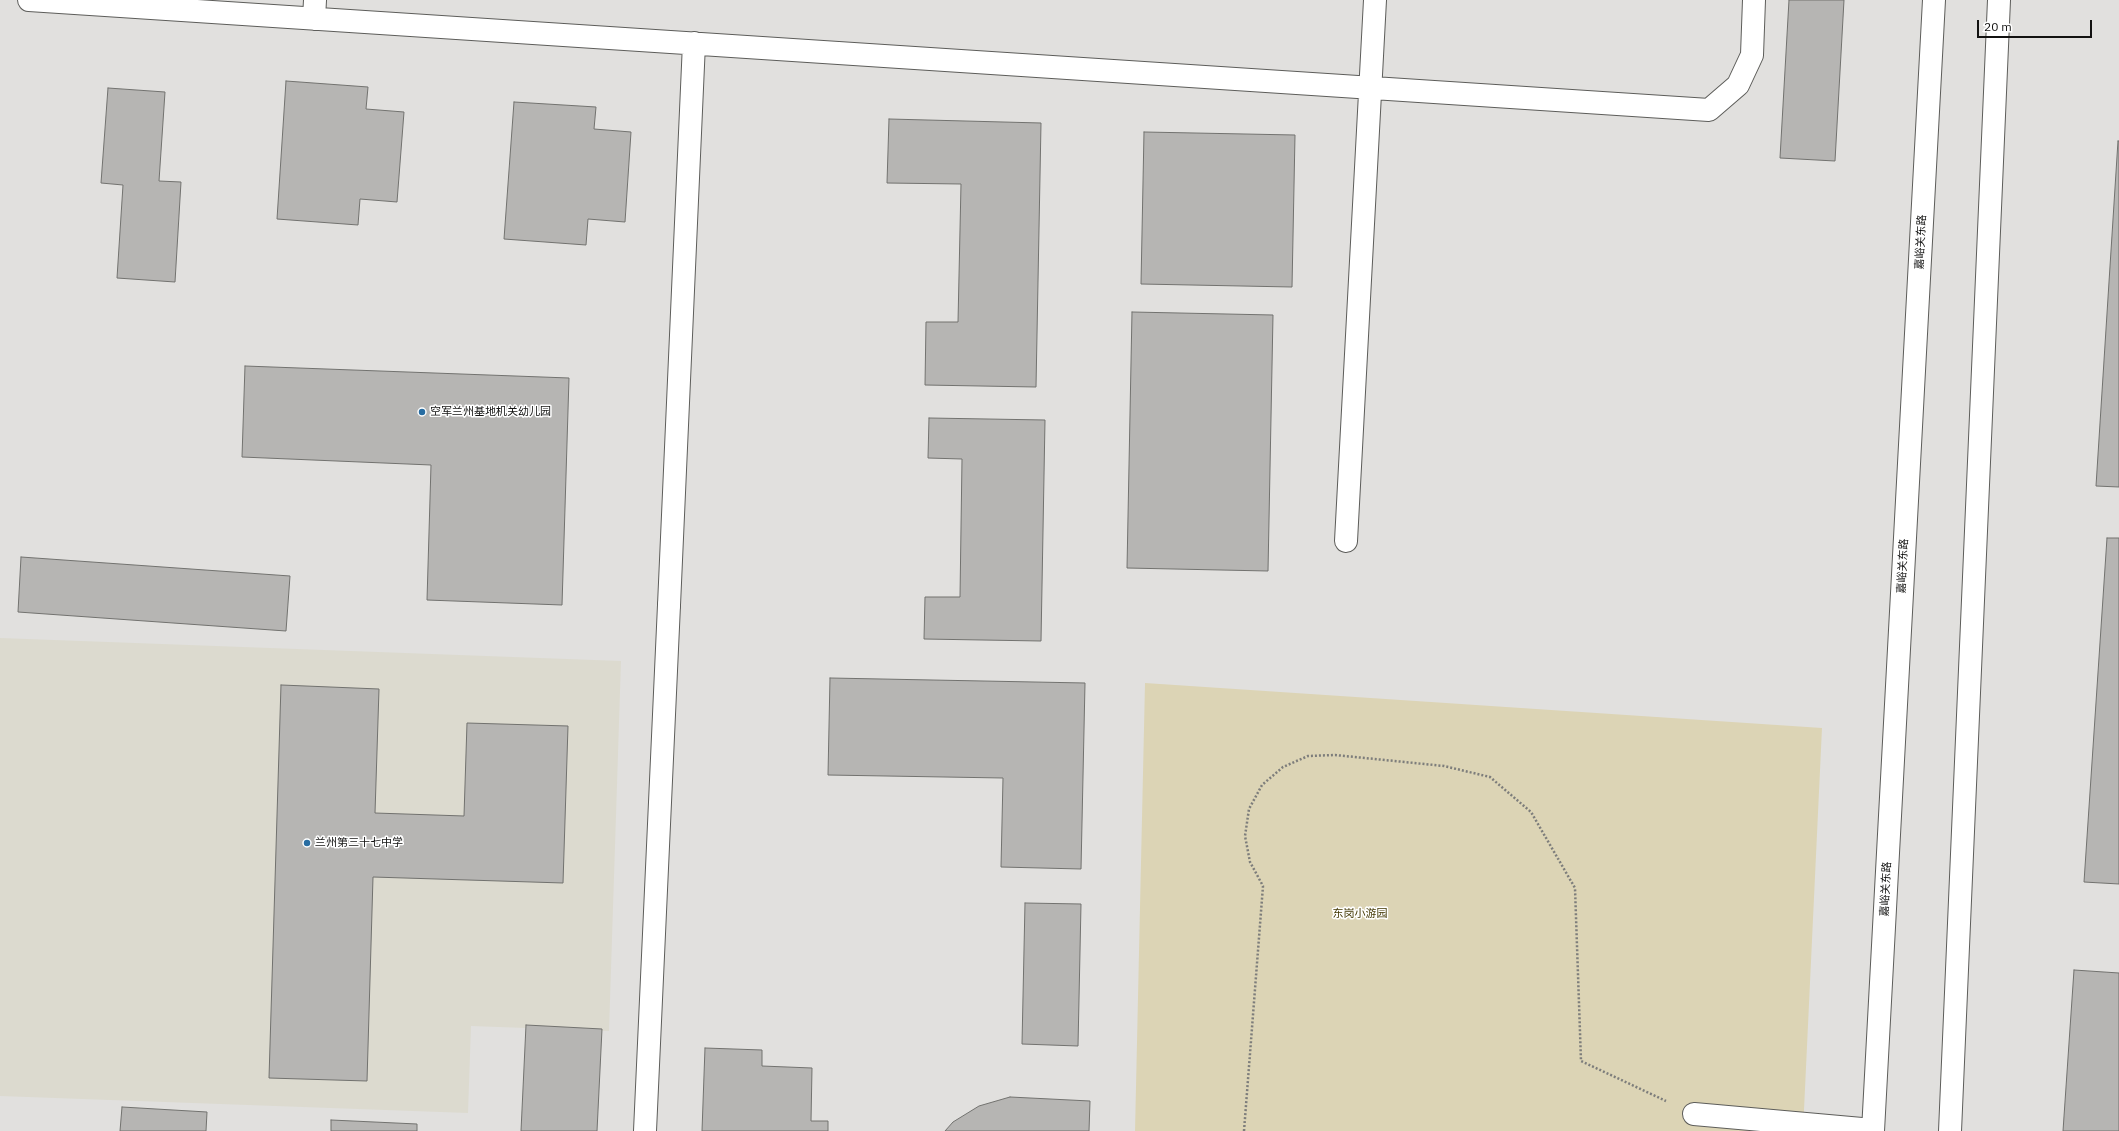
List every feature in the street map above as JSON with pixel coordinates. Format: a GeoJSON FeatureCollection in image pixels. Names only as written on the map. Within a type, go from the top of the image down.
{"type":"FeatureCollection","features":[{"type":"Feature","properties":{"kind":"main road"},"geometry":{"type":"LineString","coordinates":[[30,0],[314,9],[694,43],[1708,110],[1738,85],[1752,55],[1754,0]]}},
{"type":"Feature","properties":{"kind":"main road"},"geometry":{"type":"LineString","coordinates":[[1346,541],[1375,0]]}},
{"type":"Feature","properties":{"kind":"main road","name":"嘉峪关东路"},"geometry":{"type":"LineString","coordinates":[[1873,1130],[1934,0]]}},
{"type":"Feature","properties":{"kind":"main road"},"geometry":{"type":"LineString","coordinates":[[1950,1131],[1999,0]]}},
{"type":"Feature","properties":{"kind":"main road"},"geometry":{"type":"LineString","coordinates":[[645,1131],[694,43]]}},
{"type":"Feature","properties":{"kind":"main road"},"geometry":{"type":"LineString","coordinates":[[1694,1114],[1873,1130]]}},
{"type":"Feature","properties":{"kind":"path"},"geometry":{"type":"LineString","coordinates":[[1244,1131],[1263,886],[1250,862],[1245,836],[1250,809],[1262,785],[1283,767],[1308,756],[1335,755],[1444,766],[1490,777],[1531,812],[1575,888],[1581,1060],[1694,1114]]}},
{"type":"Feature","properties":{"kind":"shaded area","name":"兰州第三十七中学"},"geometry":{"type":"Polygon","coordinates":[[[0,638],[621,661],[609,1031],[471,1026],[468,1113],[0,1096],[0,638]]]}},
{"type":"Feature","properties":{"kind":"green space","name":"东岗小游园"},"geometry":{"type":"Polygon","coordinates":[[[1145,683],[1822,728],[1803,1131],[1135,1131],[1145,683]]]}},
{"type":"Feature","properties":{"kind":"building"},"geometry":{"type":"Polygon","coordinates":[[[1789,0],[1844,0],[1835,161],[1780,158],[1789,0]]]}},
{"type":"Feature","properties":{"kind":"building"},"geometry":{"type":"Polygon","coordinates":[[[286,81],[368,87],[366,109],[404,112],[397,202],[360,199],[358,225],[277,219],[286,81]]]}},
{"type":"Feature","properties":{"kind":"building"},"geometry":{"type":"Polygon","coordinates":[[[108,88],[165,92],[159,181],[181,182],[175,282],[117,278],[123,185],[101,183],[108,88]]]}},
{"type":"Feature","properties":{"kind":"building"},"geometry":{"type":"Polygon","coordinates":[[[514,102],[596,107],[594,129],[631,132],[625,222],[588,219],[586,245],[504,239],[514,102]]]}},
{"type":"Feature","properties":{"kind":"building"},"geometry":{"type":"Polygon","coordinates":[[[889,119],[1041,123],[1036,387],[925,385],[926,322],[958,322],[961,184],[887,183],[889,119]]]}},
{"type":"Feature","properties":{"kind":"building"},"geometry":{"type":"Polygon","coordinates":[[[1144,132],[1295,135],[1292,287],[1141,284],[1144,132]]]}},
{"type":"Feature","properties":{"kind":"building"},"geometry":{"type":"Polygon","coordinates":[[[2119,141],[2119,487],[2096,486],[2119,141]]]}},
{"type":"Feature","properties":{"kind":"building"},"geometry":{"type":"Polygon","coordinates":[[[1132,312],[1273,315],[1268,571],[1127,568],[1132,312]]]}},
{"type":"Feature","properties":{"kind":"building"},"geometry":{"type":"Polygon","coordinates":[[[245,366],[569,378],[562,605],[427,600],[431,465],[242,457],[245,366]]]}},
{"type":"Feature","properties":{"kind":"building"},"geometry":{"type":"Polygon","coordinates":[[[929,418],[1045,420],[1041,641],[924,639],[925,597],[960,597],[962,459],[928,458],[929,418]]]}},
{"type":"Feature","properties":{"kind":"building"},"geometry":{"type":"Polygon","coordinates":[[[2107,538],[2119,538],[2119,884],[2084,882],[2107,538]]]}},
{"type":"Feature","properties":{"kind":"building"},"geometry":{"type":"Polygon","coordinates":[[[21,557],[290,576],[286,631],[18,612],[21,557]]]}},
{"type":"Feature","properties":{"kind":"building"},"geometry":{"type":"Polygon","coordinates":[[[830,678],[1085,683],[1081,869],[1001,867],[1003,778],[828,775],[830,678]]]}},
{"type":"Feature","properties":{"kind":"building"},"geometry":{"type":"Polygon","coordinates":[[[281,685],[379,689],[375,813],[464,816],[467,723],[568,726],[563,883],[373,877],[367,1081],[269,1078],[281,685]]]}},
{"type":"Feature","properties":{"kind":"building"},"geometry":{"type":"Polygon","coordinates":[[[1025,903],[1081,904],[1078,1046],[1022,1044],[1025,903]]]}},
{"type":"Feature","properties":{"kind":"building"},"geometry":{"type":"Polygon","coordinates":[[[2074,970],[2119,973],[2119,1131],[2063,1131],[2074,970]]]}},
{"type":"Feature","properties":{"kind":"building"},"geometry":{"type":"Polygon","coordinates":[[[526,1025],[602,1029],[597,1131],[521,1131],[526,1025]]]}},
{"type":"Feature","properties":{"kind":"building"},"geometry":{"type":"Polygon","coordinates":[[[705,1048],[762,1050],[762,1066],[812,1068],[811,1121],[828,1121],[828,1131],[702,1131],[705,1048]]]}},
{"type":"Feature","properties":{"kind":"building"},"geometry":{"type":"Polygon","coordinates":[[[1010,1097],[1090,1101],[1089,1131],[945,1131],[953,1122],[979,1106],[1010,1097]]]}},
{"type":"Feature","properties":{"kind":"building"},"geometry":{"type":"Polygon","coordinates":[[[122,1107],[207,1112],[206,1131],[120,1131],[122,1107]]]}},
{"type":"Feature","properties":{"kind":"building"},"geometry":{"type":"Polygon","coordinates":[[[331,1120],[417,1124],[417,1131],[331,1131],[331,1120]]]}},
{"type":"Feature","properties":{"kind":"place","name":"空军兰州基地机关幼儿园"},"geometry":{"type":"Point","coordinates":[422,412]}},
{"type":"Feature","properties":{"kind":"place","name":"兰州第三十七中学"},"geometry":{"type":"Point","coordinates":[307,843]}}]}
